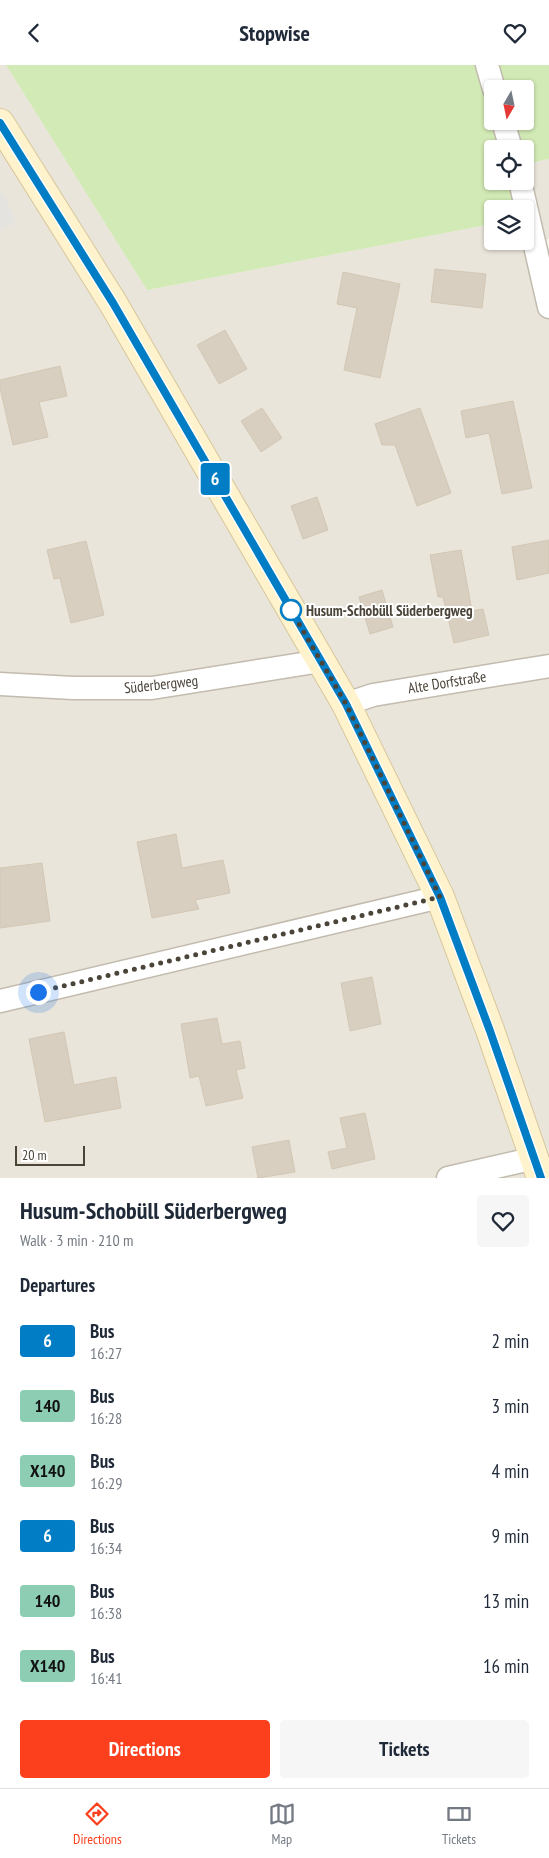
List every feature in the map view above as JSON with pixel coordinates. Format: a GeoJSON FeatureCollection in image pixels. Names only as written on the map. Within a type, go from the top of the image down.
{"type":"FeatureCollection","features":[{"type":"Feature","properties":{"kind":"main road"},"geometry":{"type":"LineString","coordinates":[[0,123],[113,303],[346,704],[440,897],[487,1021],[538,1168]]}},
{"type":"Feature","properties":{"kind":"street"},"geometry":{"type":"LineString","coordinates":[[487,65],[491,80]]}},
{"type":"Feature","properties":{"kind":"street"},"geometry":{"type":"LineString","coordinates":[[522,190],[549,307]]}},
{"type":"Feature","properties":{"kind":"street","name":"Süderbergweg"},"geometry":{"type":"LineString","coordinates":[[0,684],[73,688],[152,688],[321,661]]}},
{"type":"Feature","properties":{"kind":"street","name":"Alte Dorfstraße"},"geometry":{"type":"LineString","coordinates":[[346,704],[372,695],[549,666]]}},
{"type":"Feature","properties":{"kind":"street"},"geometry":{"type":"LineString","coordinates":[[0,1001],[440,897]]}},
{"type":"Feature","properties":{"kind":"street"},"geometry":{"type":"LineString","coordinates":[[448,1178],[538,1168]]}},
{"type":"Feature","properties":{"kind":"shaded area"},"geometry":{"type":"Polygon","coordinates":[[[0,65],[6,65],[147,290],[484,226],[484,250],[534,250],[534,200],[525,200],[525,190],[534,190],[534,162],[549,159],[549,239],[535,242],[549,307],[549,1178],[0,1178],[0,65]]]}},
{"type":"Feature","properties":{"kind":"shaded area"},"geometry":{"type":"Polygon","coordinates":[[[3,193],[16,223],[0,231],[0,194],[3,193]]]}},
{"type":"Feature","properties":{"kind":"green space"},"geometry":{"type":"Polygon","coordinates":[[[6,65],[549,65],[549,159],[534,162],[534,140],[484,140],[484,190],[522,190],[523,200],[484,200],[484,226],[147,290],[6,65]]]}},
{"type":"Feature","properties":{"kind":"building"},"geometry":{"type":"Polygon","coordinates":[[[435,269],[486,274],[482,308],[431,302],[435,269]]]}},
{"type":"Feature","properties":{"kind":"building"},"geometry":{"type":"Polygon","coordinates":[[[343,272],[400,284],[380,378],[344,370],[357,308],[337,304],[343,272]]]}},
{"type":"Feature","properties":{"kind":"building"},"geometry":{"type":"Polygon","coordinates":[[[225,330],[247,369],[219,384],[197,345],[225,330]]]}},
{"type":"Feature","properties":{"kind":"building"},"geometry":{"type":"Polygon","coordinates":[[[60,366],[67,396],[39,402],[48,437],[13,445],[0,388],[0,380],[60,366]]]}},
{"type":"Feature","properties":{"kind":"building"},"geometry":{"type":"Polygon","coordinates":[[[513,401],[532,488],[502,494],[489,433],[466,438],[461,411],[513,401]]]}},
{"type":"Feature","properties":{"kind":"building"},"geometry":{"type":"Polygon","coordinates":[[[262,408],[282,438],[261,452],[241,421],[262,408]]]}},
{"type":"Feature","properties":{"kind":"building"},"geometry":{"type":"Polygon","coordinates":[[[420,408],[451,493],[417,506],[395,445],[382,445],[375,424],[420,408]]]}},
{"type":"Feature","properties":{"kind":"building"},"geometry":{"type":"Polygon","coordinates":[[[317,497],[328,530],[303,539],[291,506],[317,497]]]}},
{"type":"Feature","properties":{"kind":"building"},"geometry":{"type":"Polygon","coordinates":[[[549,540],[549,573],[517,580],[512,547],[549,540]]]}},
{"type":"Feature","properties":{"kind":"building"},"geometry":{"type":"Polygon","coordinates":[[[86,541],[104,615],[71,623],[60,578],[54,579],[47,550],[86,541]]]}},
{"type":"Feature","properties":{"kind":"building"},"geometry":{"type":"Polygon","coordinates":[[[461,550],[472,611],[483,609],[489,635],[454,643],[443,597],[438,597],[430,555],[461,550]]]}},
{"type":"Feature","properties":{"kind":"building"},"geometry":{"type":"Polygon","coordinates":[[[382,590],[393,627],[370,634],[359,597],[382,590]]]}},
{"type":"Feature","properties":{"kind":"building"},"geometry":{"type":"Polygon","coordinates":[[[176,834],[182,868],[223,860],[230,893],[195,900],[199,909],[152,918],[137,842],[176,834]]]}},
{"type":"Feature","properties":{"kind":"building"},"geometry":{"type":"Polygon","coordinates":[[[42,863],[50,921],[0,928],[0,868],[42,863]]]}},
{"type":"Feature","properties":{"kind":"building"},"geometry":{"type":"Polygon","coordinates":[[[372,977],[381,1024],[350,1031],[341,983],[372,977]]]}},
{"type":"Feature","properties":{"kind":"building"},"geometry":{"type":"Polygon","coordinates":[[[217,1018],[222,1044],[240,1041],[245,1068],[236,1070],[243,1098],[206,1106],[199,1076],[190,1078],[181,1024],[217,1018]]]}},
{"type":"Feature","properties":{"kind":"building"},"geometry":{"type":"Polygon","coordinates":[[[64,1032],[74,1085],[116,1077],[121,1108],[45,1122],[29,1039],[64,1032]]]}},
{"type":"Feature","properties":{"kind":"building"},"geometry":{"type":"Polygon","coordinates":[[[365,1113],[375,1159],[332,1169],[328,1152],[347,1148],[340,1118],[365,1113]]]}},
{"type":"Feature","properties":{"kind":"building"},"geometry":{"type":"Polygon","coordinates":[[[289,1140],[295,1172],[258,1178],[252,1147],[289,1140]]]}},
{"type":"Feature","properties":{"kind":"bus line","name":"6"},"geometry":{"type":"LineString","coordinates":[[0,123],[113,303],[346,704],[440,897],[490,1031],[541,1178]]}},
{"type":"Feature","properties":{"kind":"place","name":"Husum-Schobüll Süderbergweg"},"geometry":{"type":"Point","coordinates":[291,610]}},
{"type":"Feature","properties":{"kind":"route"},"geometry":{"type":"LineString","coordinates":[[38,992],[440,897],[346,704],[291,610]]}}]}
